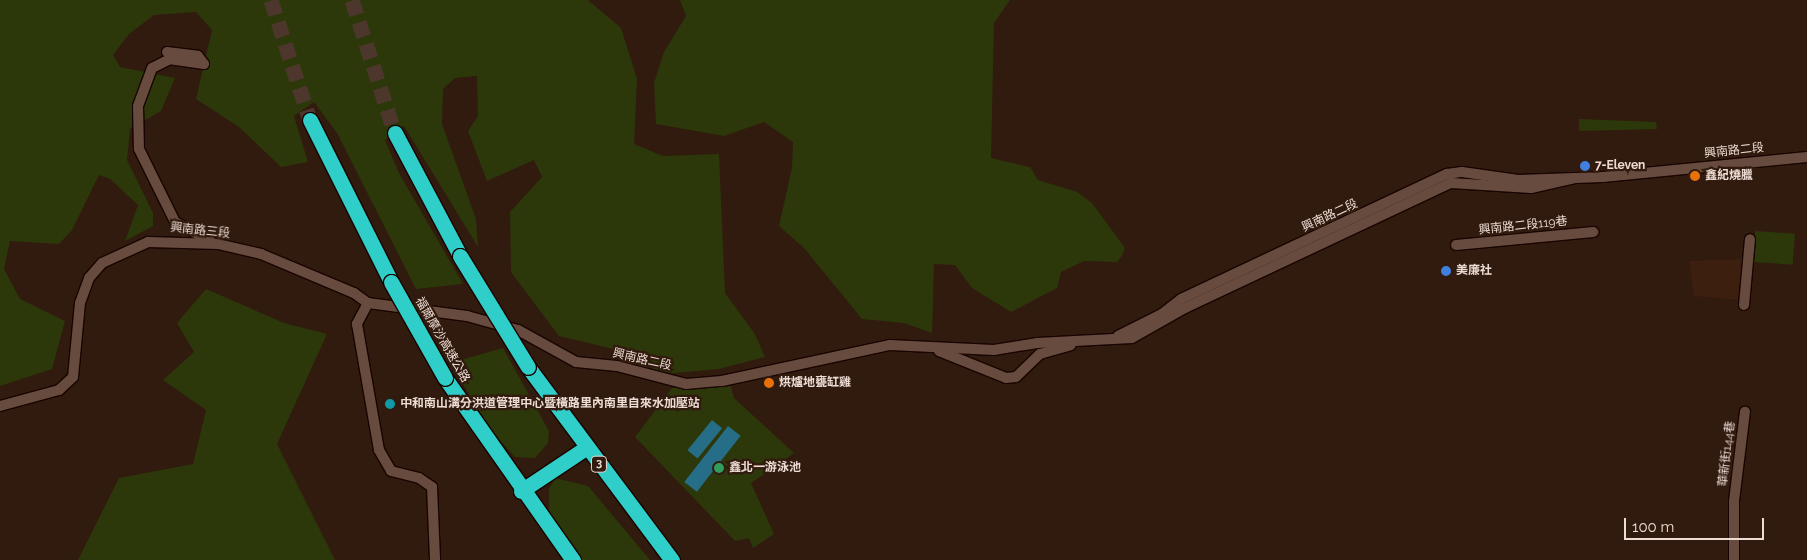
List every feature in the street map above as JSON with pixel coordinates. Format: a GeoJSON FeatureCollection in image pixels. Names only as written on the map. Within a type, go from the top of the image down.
{"type":"FeatureCollection","features":[{"type":"Feature","properties":{"kind":"highway","name":"福爾摩沙高速公路"},"geometry":{"type":"LineString","coordinates":[[310,120],[391,282],[445,378],[521,492],[573,560]]}},
{"type":"Feature","properties":{"kind":"highway","name":"3"},"geometry":{"type":"LineString","coordinates":[[395,133],[460,256],[528,367],[672,560]]}},
{"type":"Feature","properties":{"kind":"highway"},"geometry":{"type":"LineString","coordinates":[[521,492],[587,447]]}},
{"type":"Feature","properties":{"kind":"street"},"geometry":{"type":"LineString","coordinates":[[167,52],[198,56],[204,64],[170,59],[152,68],[138,106],[139,150],[175,222],[218,244]]}},
{"type":"Feature","properties":{"kind":"street","name":"興南路二段"},"geometry":{"type":"LineString","coordinates":[[368,303],[467,316],[518,330],[576,362],[616,366],[686,384],[722,381],[890,345],[994,350],[1110,338],[1137,329],[1181,299],[1447,174],[1462,172],[1518,180],[1575,178],[1807,157]]}},
{"type":"Feature","properties":{"kind":"street","name":"興南路二段119巷"},"geometry":{"type":"LineString","coordinates":[[1456,245],[1593,232]]}},
{"type":"Feature","properties":{"kind":"street"},"geometry":{"type":"LineString","coordinates":[[1744,305],[1750,239]]}},
{"type":"Feature","properties":{"kind":"street","name":"興南路三段"},"geometry":{"type":"LineString","coordinates":[[0,406],[59,390],[73,377],[80,303],[89,278],[102,263],[148,242],[218,244],[294,265],[368,303]]}},
{"type":"Feature","properties":{"kind":"street"},"geometry":{"type":"LineString","coordinates":[[368,303],[357,324],[379,450],[390,471],[419,478],[432,487],[435,560]]}},
{"type":"Feature","properties":{"kind":"street","name":"興南路二段"},"geometry":{"type":"LineString","coordinates":[[916,345],[963,357],[1006,378],[1016,376],[1040,354],[1092,340]]}},
{"type":"Feature","properties":{"kind":"street","name":"華新街144巷"},"geometry":{"type":"LineString","coordinates":[[1734,560],[1734,501],[1745,412]]}},
{"type":"Feature","properties":{"kind":"shaded area"},"geometry":{"type":"Polygon","coordinates":[[[1744,259],[1739,300],[1694,296],[1689,261],[1744,259]]]}},
{"type":"Feature","properties":{"kind":"green space"},"geometry":{"type":"Polygon","coordinates":[[[0,0],[588,0],[621,28],[637,79],[634,144],[663,156],[719,154],[725,293],[755,334],[765,357],[719,369],[663,374],[622,351],[559,336],[511,272],[510,212],[542,177],[534,160],[487,181],[468,131],[478,116],[477,76],[455,78],[443,89],[442,124],[476,219],[478,247],[404,126],[385,140],[399,173],[463,284],[416,289],[337,133],[314,102],[294,116],[308,162],[281,167],[239,127],[196,99],[212,30],[196,12],[154,15],[129,34],[113,55],[120,67],[175,78],[161,111],[130,129],[127,160],[153,213],[153,226],[125,241],[138,205],[110,179],[99,175],[72,230],[59,244],[10,241],[4,269],[20,299],[65,321],[52,369],[0,386],[0,0]]]}},
{"type":"Feature","properties":{"kind":"green space"},"geometry":{"type":"Polygon","coordinates":[[[680,0],[1010,0],[994,23],[991,158],[1030,167],[1038,180],[1077,192],[1092,203],[1125,248],[1122,256],[1117,262],[1084,261],[1061,272],[1057,288],[1011,312],[972,288],[955,265],[934,264],[932,333],[904,323],[862,319],[804,248],[779,226],[792,168],[793,142],[764,122],[724,136],[656,124],[654,83],[664,52],[686,16],[680,0]]]}},
{"type":"Feature","properties":{"kind":"green space"},"geometry":{"type":"Polygon","coordinates":[[[1579,119],[1656,122],[1657,129],[1579,131],[1579,119]]]}},
{"type":"Feature","properties":{"kind":"green space"},"geometry":{"type":"Polygon","coordinates":[[[1755,231],[1795,234],[1793,265],[1753,262],[1755,231]]]}},
{"type":"Feature","properties":{"kind":"green space"},"geometry":{"type":"Polygon","coordinates":[[[206,289],[284,323],[327,334],[277,444],[335,560],[78,560],[119,478],[193,464],[206,410],[163,380],[194,352],[177,323],[206,289]]]}},
{"type":"Feature","properties":{"kind":"green space"},"geometry":{"type":"Polygon","coordinates":[[[503,348],[549,431],[548,443],[535,458],[515,457],[490,429],[450,363],[503,348]]]}},
{"type":"Feature","properties":{"kind":"green space","name":"鑫北一游泳池"},"geometry":{"type":"Polygon","coordinates":[[[730,384],[734,398],[794,453],[751,483],[774,534],[753,548],[749,538],[735,541],[635,437],[672,388],[730,384]]]}},
{"type":"Feature","properties":{"kind":"green space"},"geometry":{"type":"Polygon","coordinates":[[[555,478],[588,486],[650,560],[582,560],[549,515],[549,489],[555,478]]]}},
{"type":"Feature","properties":{"kind":"water"},"geometry":{"type":"Polygon","coordinates":[[[712,420],[722,428],[698,458],[687,450],[712,420]]]}},
{"type":"Feature","properties":{"kind":"water"},"geometry":{"type":"Polygon","coordinates":[[[728,426],[741,436],[697,492],[684,482],[728,426]]]}},
{"type":"Feature","properties":{"kind":"tunnel"},"geometry":{"type":"LineString","coordinates":[[271,0],[310,120]]}},
{"type":"Feature","properties":{"kind":"tunnel"},"geometry":{"type":"LineString","coordinates":[[352,0],[395,133]]}},
{"type":"Feature","properties":{"kind":"place","name":"7-Eleven"},"geometry":{"type":"Point","coordinates":[1585,166]}},
{"type":"Feature","properties":{"kind":"place","name":"鑫紀燒臘"},"geometry":{"type":"Point","coordinates":[1695,176]}},
{"type":"Feature","properties":{"kind":"place","name":"美廉社"},"geometry":{"type":"Point","coordinates":[1446,271]}},
{"type":"Feature","properties":{"kind":"place","name":"烘爐地甕缸雞"},"geometry":{"type":"Point","coordinates":[769,383]}},
{"type":"Feature","properties":{"kind":"place","name":"中和南山溝分洪道管理中心暨橫路里內南里自來水加壓站"},"geometry":{"type":"Point","coordinates":[390,404]}},
{"type":"Feature","properties":{"kind":"place","name":"鑫北一游泳池"},"geometry":{"type":"Point","coordinates":[719,468]}}]}
